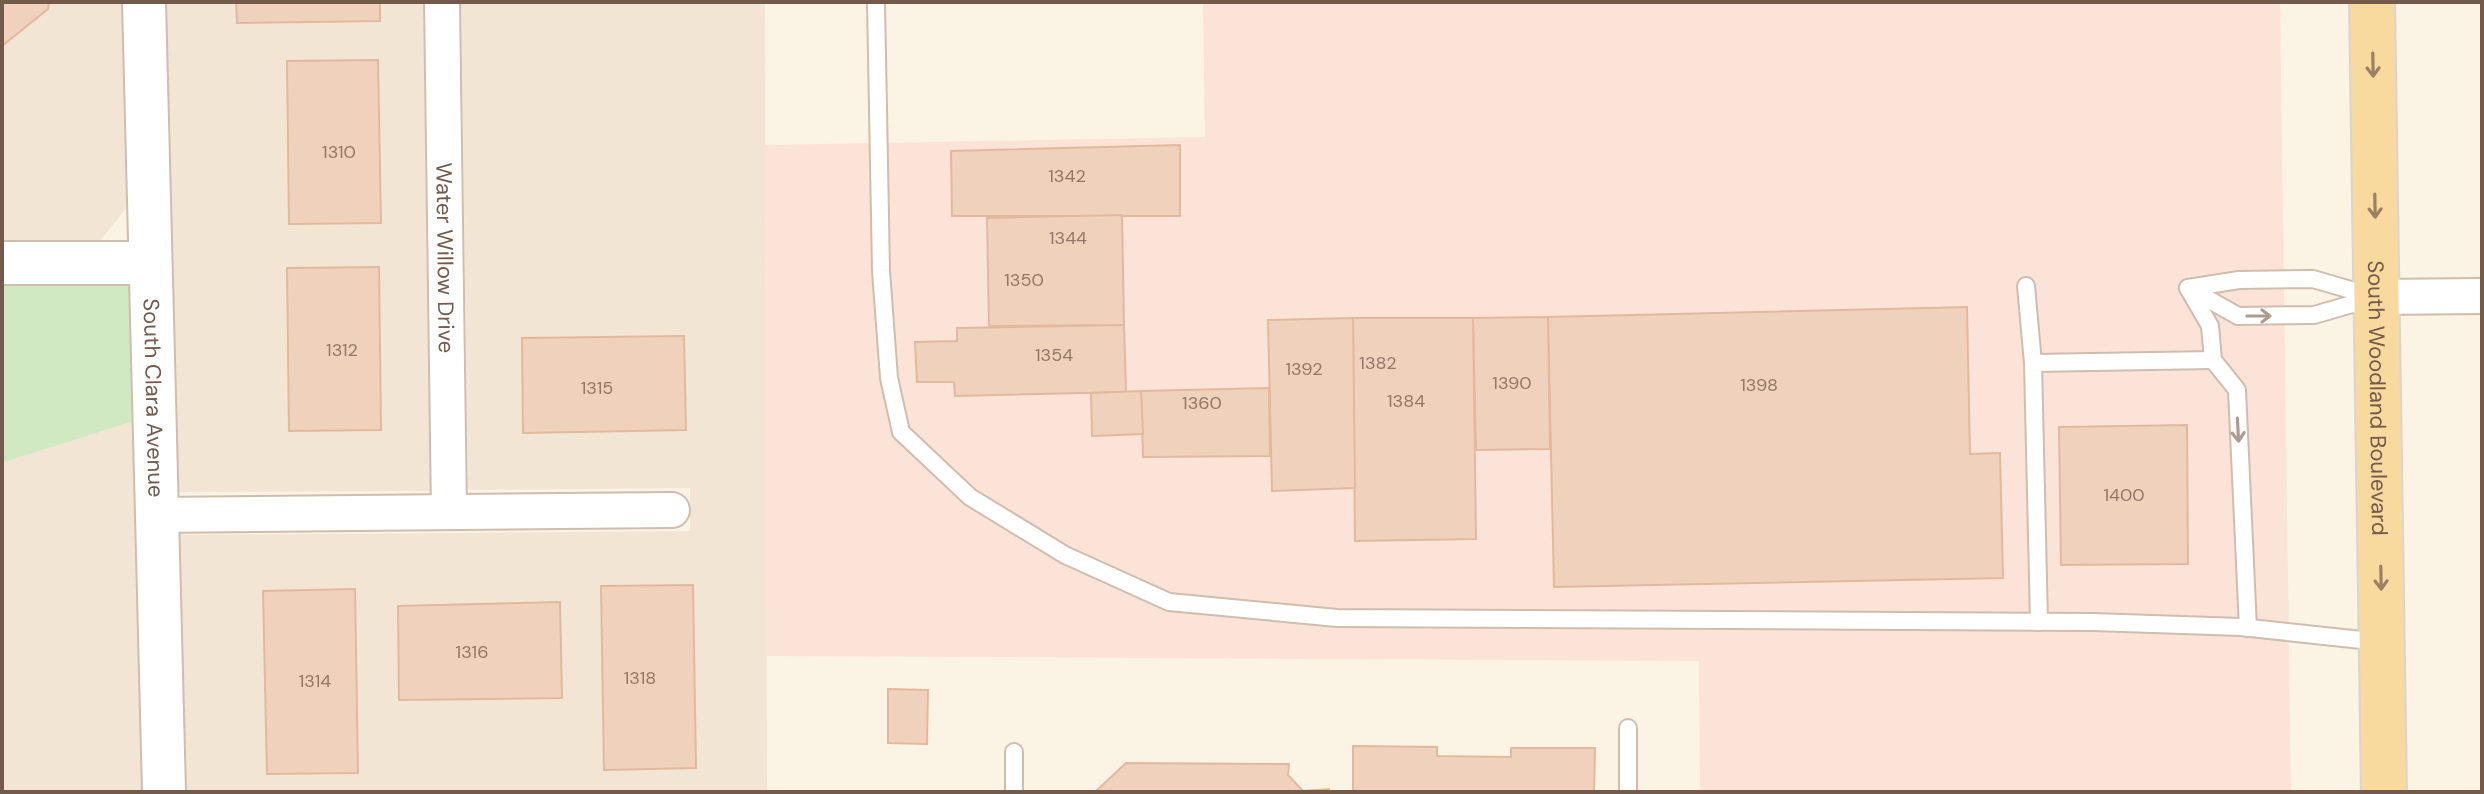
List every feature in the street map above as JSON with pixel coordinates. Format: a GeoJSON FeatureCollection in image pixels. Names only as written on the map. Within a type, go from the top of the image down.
{"type":"FeatureCollection","features":[{"type":"Feature","properties":{"kind":"main road","name":"South Woodland Boulevard"},"geometry":{"type":"LineString","coordinates":[[2372,2],[2384,792]]}},
{"type":"Feature","properties":{"kind":"street","name":"South Clara Avenue"},"geometry":{"type":"LineString","coordinates":[[144,2],[164,792]]}},
{"type":"Feature","properties":{"kind":"street","name":"Water Willow Drive"},"geometry":{"type":"LineString","coordinates":[[442,2],[449,512]]}},
{"type":"Feature","properties":{"kind":"street"},"geometry":{"type":"LineString","coordinates":[[2,263],[149,263]]}},
{"type":"Feature","properties":{"kind":"street"},"geometry":{"type":"LineString","coordinates":[[2376,297],[2482,296]]}},
{"type":"Feature","properties":{"kind":"street"},"geometry":{"type":"LineString","coordinates":[[156,515],[672,510]]}},
{"type":"Feature","properties":{"kind":"lane"},"geometry":{"type":"LineString","coordinates":[[876,2],[881,271],[889,378],[901,432],[970,497],[1065,555],[1169,602],[1337,618],[2039,622],[2248,628],[2382,642]]}},
{"type":"Feature","properties":{"kind":"lane"},"geometry":{"type":"LineString","coordinates":[[2188,288],[2239,280],[2313,279],[2376,297]]}},
{"type":"Feature","properties":{"kind":"lane"},"geometry":{"type":"LineString","coordinates":[[2026,286],[2033,363],[2039,622]]}},
{"type":"Feature","properties":{"kind":"lane"},"geometry":{"type":"LineString","coordinates":[[2188,288],[2210,326],[2213,360],[2237,390],[2248,628]]}},
{"type":"Feature","properties":{"kind":"lane"},"geometry":{"type":"LineString","coordinates":[[2188,288],[2238,316],[2314,315],[2376,297]]}},
{"type":"Feature","properties":{"kind":"lane"},"geometry":{"type":"LineString","coordinates":[[2033,363],[2213,360]]}},
{"type":"Feature","properties":{"kind":"lane"},"geometry":{"type":"LineString","coordinates":[[1628,728],[1628,792]]}},
{"type":"Feature","properties":{"kind":"lane"},"geometry":{"type":"LineString","coordinates":[[1014,752],[1014,792]]}},
{"type":"Feature","properties":{"kind":"shaded area"},"geometry":{"type":"Polygon","coordinates":[[[2,2],[125,2],[128,206],[99,242],[2,242],[2,2]]]}},
{"type":"Feature","properties":{"kind":"shaded area"},"geometry":{"type":"Polygon","coordinates":[[[163,2],[423,2],[430,491],[174,492],[163,2]]]}},
{"type":"Feature","properties":{"kind":"shaded area"},"geometry":{"type":"Polygon","coordinates":[[[461,2],[765,2],[767,790],[182,792],[175,535],[690,531],[690,488],[468,490],[461,2]]]}},
{"type":"Feature","properties":{"kind":"shaded area"},"geometry":{"type":"Polygon","coordinates":[[[1203,2],[2280,2],[2291,792],[1700,792],[1699,661],[767,656],[765,145],[1205,137],[1203,2]]]}},
{"type":"Feature","properties":{"kind":"shaded area"},"geometry":{"type":"Polygon","coordinates":[[[134,421],[145,792],[2,792],[2,463],[134,421]]]}},
{"type":"Feature","properties":{"kind":"green space"},"geometry":{"type":"Polygon","coordinates":[[[2,285],[130,285],[134,421],[2,463],[2,285]]]}},
{"type":"Feature","properties":{"kind":"building"},"geometry":{"type":"Polygon","coordinates":[[[2,2],[49,2],[48,9],[2,46],[2,2]]]}},
{"type":"Feature","properties":{"kind":"building"},"geometry":{"type":"Polygon","coordinates":[[[236,2],[380,2],[380,21],[237,23],[236,2]]]}},
{"type":"Feature","properties":{"kind":"building"},"geometry":{"type":"Polygon","coordinates":[[[378,60],[381,223],[289,224],[287,61],[378,60]]]}},
{"type":"Feature","properties":{"kind":"building"},"geometry":{"type":"Polygon","coordinates":[[[1180,145],[1180,216],[952,216],[951,151],[1180,145]]]}},
{"type":"Feature","properties":{"kind":"building"},"geometry":{"type":"Polygon","coordinates":[[[1122,215],[1124,325],[989,326],[987,218],[1122,215]]]}},
{"type":"Feature","properties":{"kind":"building"},"geometry":{"type":"Polygon","coordinates":[[[379,267],[381,430],[289,431],[287,268],[379,267]]]}},
{"type":"Feature","properties":{"kind":"building"},"geometry":{"type":"Polygon","coordinates":[[[1967,307],[1970,454],[2000,453],[2003,578],[1554,587],[1548,317],[1967,307]]]}},
{"type":"Feature","properties":{"kind":"building"},"geometry":{"type":"Polygon","coordinates":[[[1548,317],[1550,449],[1476,450],[1473,318],[1548,317]]]}},
{"type":"Feature","properties":{"kind":"building"},"geometry":{"type":"Polygon","coordinates":[[[1353,318],[1473,318],[1476,539],[1355,541],[1353,318]]]}},
{"type":"Feature","properties":{"kind":"building"},"geometry":{"type":"Polygon","coordinates":[[[1353,318],[1355,488],[1272,491],[1268,320],[1353,318]]]}},
{"type":"Feature","properties":{"kind":"building"},"geometry":{"type":"Polygon","coordinates":[[[1124,325],[1126,392],[955,396],[954,382],[917,382],[915,342],[957,341],[957,328],[1124,325]]]}},
{"type":"Feature","properties":{"kind":"building"},"geometry":{"type":"Polygon","coordinates":[[[684,336],[686,430],[523,433],[522,338],[684,336]]]}},
{"type":"Feature","properties":{"kind":"building"},"geometry":{"type":"Polygon","coordinates":[[[1269,388],[1270,456],[1143,457],[1141,391],[1269,388]]]}},
{"type":"Feature","properties":{"kind":"building"},"geometry":{"type":"Polygon","coordinates":[[[1141,391],[1143,434],[1092,436],[1091,393],[1141,391]]]}},
{"type":"Feature","properties":{"kind":"building"},"geometry":{"type":"Polygon","coordinates":[[[2187,425],[2188,564],[2061,565],[2059,427],[2187,425]]]}},
{"type":"Feature","properties":{"kind":"building"},"geometry":{"type":"Polygon","coordinates":[[[693,585],[696,768],[604,770],[601,586],[693,585]]]}},
{"type":"Feature","properties":{"kind":"building"},"geometry":{"type":"Polygon","coordinates":[[[355,589],[358,773],[267,774],[263,591],[355,589]]]}},
{"type":"Feature","properties":{"kind":"building"},"geometry":{"type":"Polygon","coordinates":[[[560,602],[562,698],[399,700],[398,606],[560,602]]]}},
{"type":"Feature","properties":{"kind":"building"},"geometry":{"type":"Polygon","coordinates":[[[888,689],[928,690],[927,744],[888,743],[888,689]]]}},
{"type":"Feature","properties":{"kind":"building"},"geometry":{"type":"Polygon","coordinates":[[[1353,746],[1437,747],[1437,756],[1511,757],[1511,748],[1595,748],[1594,792],[1353,792],[1353,746]]]}},
{"type":"Feature","properties":{"kind":"building"},"geometry":{"type":"Polygon","coordinates":[[[1126,763],[1289,764],[1288,775],[1303,791],[1329,789],[1329,792],[1095,792],[1126,763]]]}}]}
